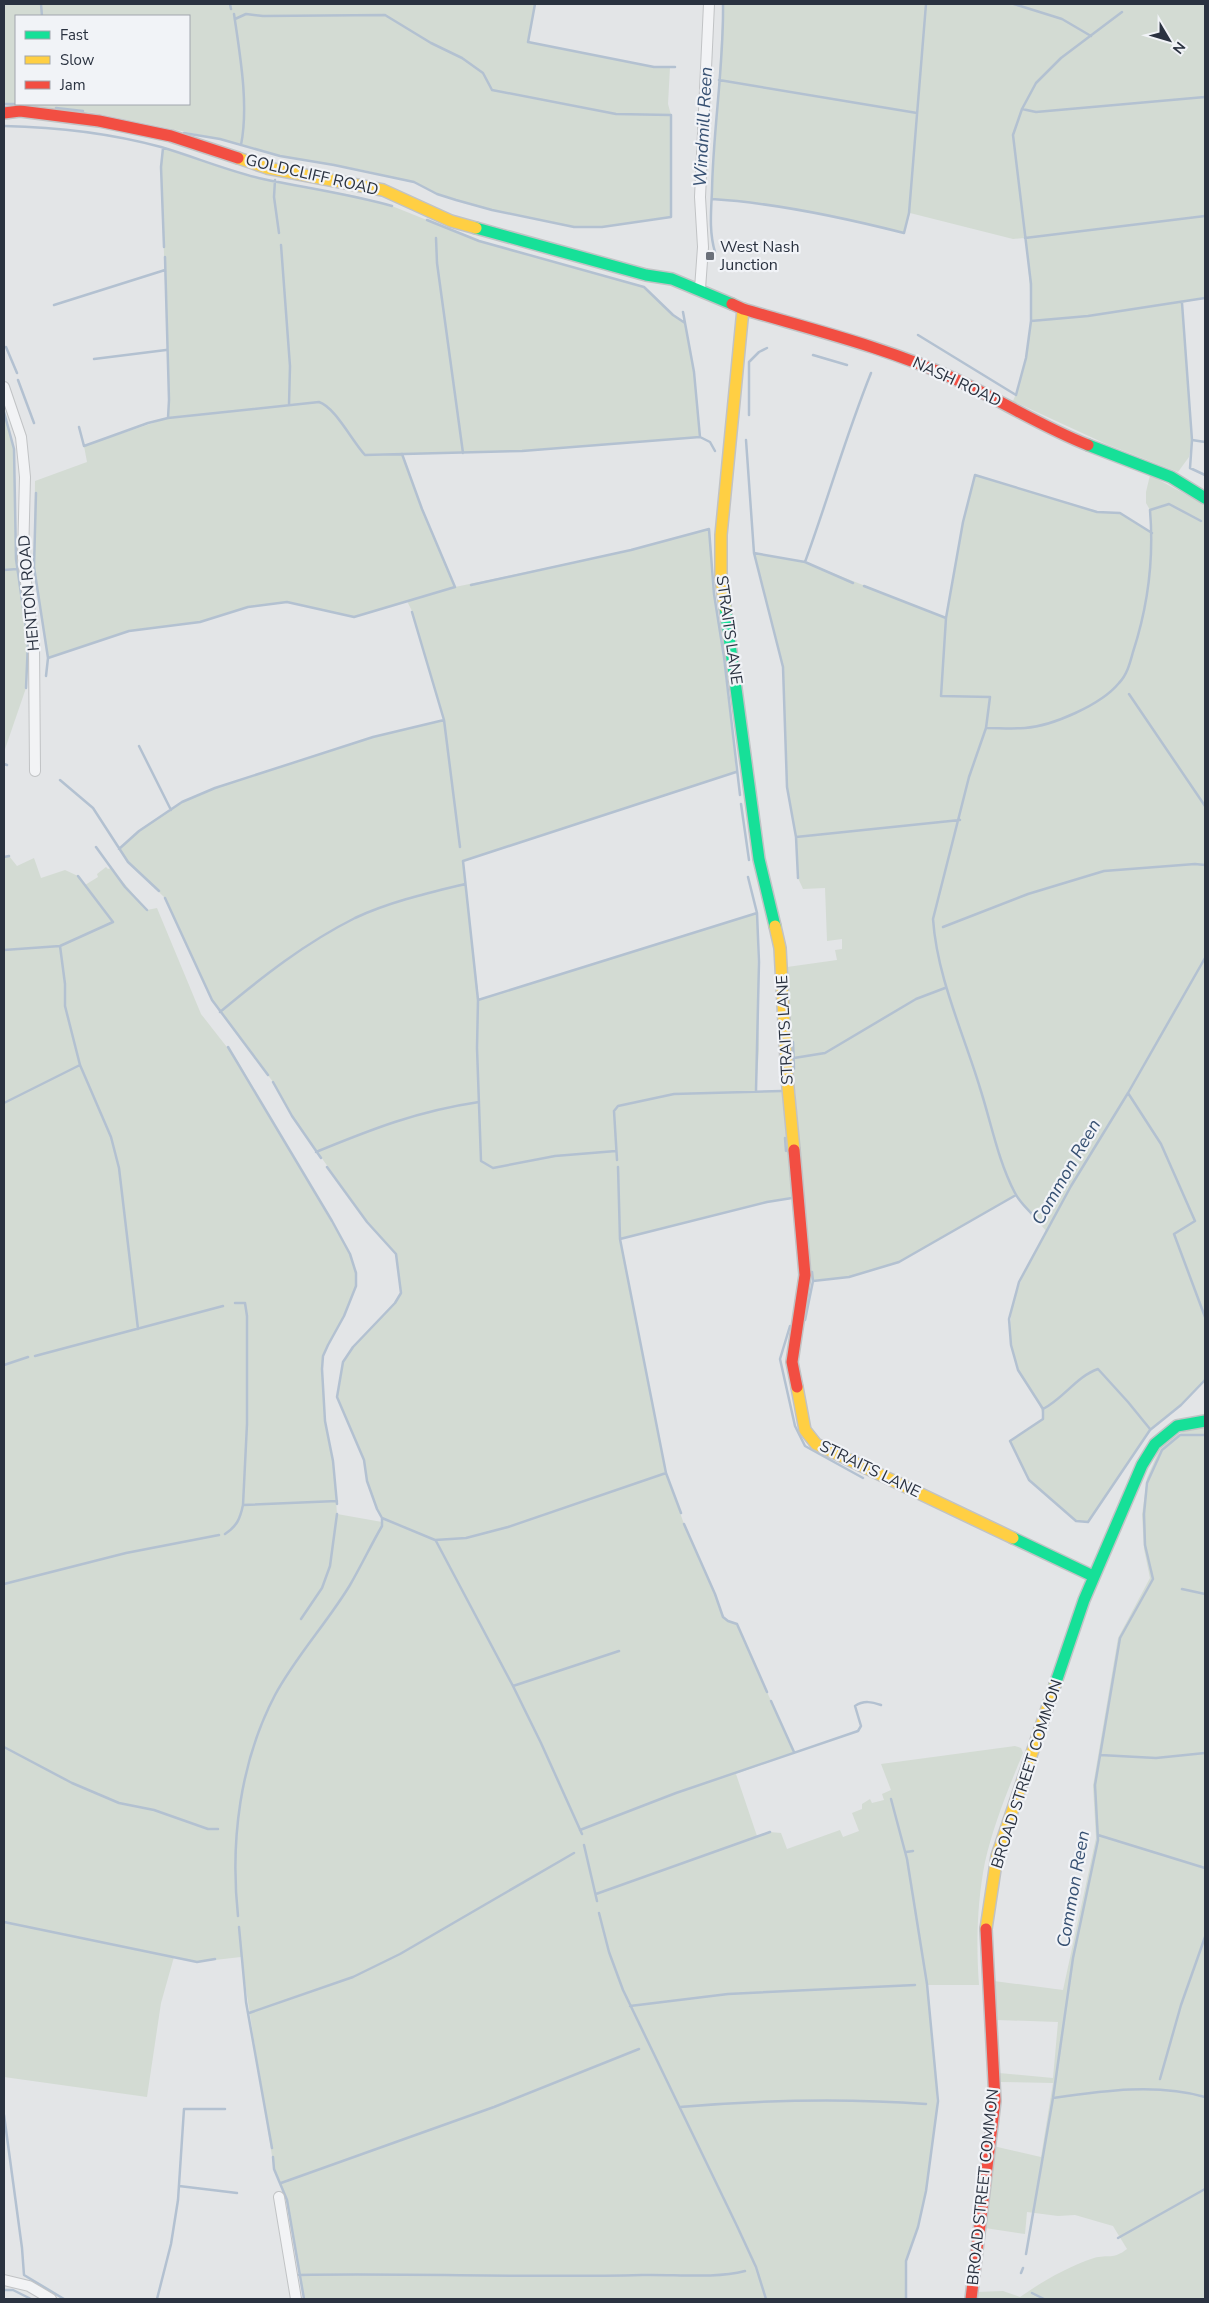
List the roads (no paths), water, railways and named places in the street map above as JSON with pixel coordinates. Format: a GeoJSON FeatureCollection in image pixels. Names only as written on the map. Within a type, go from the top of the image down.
{"type":"FeatureCollection","features":[{"type":"Feature","properties":{"kind":"street"},"geometry":{"type":"LineString","coordinates":[[700,289],[703,247],[700,197],[709,4]]}},
{"type":"Feature","properties":{"kind":"street","name":"GOLDCLIFF ROAD"},"geometry":{"type":"LineString","coordinates":[[4,113],[20,111],[99,121],[171,136],[267,168],[383,190],[451,221],[646,275],[672,279],[700,289]]}},
{"type":"Feature","properties":{"kind":"street","name":"NASH ROAD"},"geometry":{"type":"LineString","coordinates":[[700,289],[743,309],[900,356],[955,380],[1068,437],[1171,477],[1205,498]]}},
{"type":"Feature","properties":{"kind":"street","name":"STRAITS LANE"},"geometry":{"type":"LineString","coordinates":[[743,309],[724,492],[721,535],[721,579],[759,859],[780,948],[787,1077],[805,1275],[792,1362],[806,1430],[816,1444],[1093,1576]]}},
{"type":"Feature","properties":{"kind":"street","name":"HENTON ROAD"},"geometry":{"type":"LineString","coordinates":[[4,387],[21,437],[25,477],[23,558],[34,654],[33,721],[35,771]]}},
{"type":"Feature","properties":{"kind":"street","name":"BROAD STREET COMMON"},"geometry":{"type":"LineString","coordinates":[[971,2299],[995,2101],[986,1933],[991,1888],[1008,1820],[1093,1576],[1142,1465],[1155,1444],[1177,1426],[1205,1421]]}},
{"type":"Feature","properties":{"kind":"street"},"geometry":{"type":"LineString","coordinates":[[279,2198],[296,2299]]}},
{"type":"Feature","properties":{"kind":"street"},"geometry":{"type":"LineString","coordinates":[[4,2280],[29,2286],[51,2299]]}},
{"type":"Feature","properties":{"kind":"waterway"},"geometry":{"type":"LineString","coordinates":[[41,4],[42,15]]}},
{"type":"Feature","properties":{"kind":"waterway"},"geometry":{"type":"LineString","coordinates":[[230,4],[231,9]]}},
{"type":"Feature","properties":{"kind":"waterway"},"geometry":{"type":"LineString","coordinates":[[535,4],[528,42],[654,67],[675,67]]}},
{"type":"Feature","properties":{"kind":"waterway","name":"Windmill Reen"},"geometry":{"type":"LineString","coordinates":[[715,252],[711,229],[711,214],[714,144],[722,51],[723,4]]}},
{"type":"Feature","properties":{"kind":"waterway"},"geometry":{"type":"LineString","coordinates":[[712,199],[808,212],[904,233],[909,213],[926,4]]}},
{"type":"Feature","properties":{"kind":"waterway"},"geometry":{"type":"LineString","coordinates":[[1014,4],[1062,19],[1091,36]]}},
{"type":"Feature","properties":{"kind":"waterway"},"geometry":{"type":"LineString","coordinates":[[918,335],[1016,395],[1026,358],[1031,321],[1031,284],[1013,135],[1022,109],[1036,83],[1061,58],[1122,12]]}},
{"type":"Feature","properties":{"kind":"waterway"},"geometry":{"type":"LineString","coordinates":[[234,14],[244,97],[241,145]]}},
{"type":"Feature","properties":{"kind":"waterway"},"geometry":{"type":"LineString","coordinates":[[184,133],[220,139],[280,156],[414,182],[437,194],[456,200],[492,210],[574,227],[602,227],[671,217],[671,115],[616,114],[492,90],[483,73],[462,58],[431,43],[385,15],[263,16],[246,14],[235,19]]}},
{"type":"Feature","properties":{"kind":"waterway"},"geometry":{"type":"LineString","coordinates":[[719,80],[917,113]]}},
{"type":"Feature","properties":{"kind":"waterway"},"geometry":{"type":"LineString","coordinates":[[1022,109],[1036,112],[1205,97]]}},
{"type":"Feature","properties":{"kind":"waterway"},"geometry":{"type":"LineString","coordinates":[[4,104],[15,104]]}},
{"type":"Feature","properties":{"kind":"waterway"},"geometry":{"type":"LineString","coordinates":[[56,108],[83,111]]}},
{"type":"Feature","properties":{"kind":"waterway"},"geometry":{"type":"LineString","coordinates":[[4,126],[64,129],[103,134],[161,147],[250,176],[392,206]]}},
{"type":"Feature","properties":{"kind":"waterway"},"geometry":{"type":"LineString","coordinates":[[163,148],[161,167],[164,247]]}},
{"type":"Feature","properties":{"kind":"waterway"},"geometry":{"type":"LineString","coordinates":[[275,180],[274,197],[279,233]]}},
{"type":"Feature","properties":{"kind":"waterway"},"geometry":{"type":"LineString","coordinates":[[1025,238],[1205,216]]}},
{"type":"Feature","properties":{"kind":"waterway"},"geometry":{"type":"LineString","coordinates":[[427,220],[479,241],[644,287],[673,315],[685,323]]}},
{"type":"Feature","properties":{"kind":"waterway"},"geometry":{"type":"LineString","coordinates":[[436,238],[437,263],[463,453]]}},
{"type":"Feature","properties":{"kind":"waterway"},"geometry":{"type":"LineString","coordinates":[[281,245],[290,366],[289,405]]}},
{"type":"Feature","properties":{"kind":"waterway"},"geometry":{"type":"LineString","coordinates":[[165,257],[168,418]]}},
{"type":"Feature","properties":{"kind":"waterway"},"geometry":{"type":"LineString","coordinates":[[54,305],[165,270]]}},
{"type":"Feature","properties":{"kind":"waterway"},"geometry":{"type":"LineString","coordinates":[[1031,321],[1088,316],[1205,298]]}},
{"type":"Feature","properties":{"kind":"waterway"},"geometry":{"type":"LineString","coordinates":[[1182,303],[1192,440],[1190,468],[1205,475]]}},
{"type":"Feature","properties":{"kind":"waterway"},"geometry":{"type":"LineString","coordinates":[[683,312],[694,372],[700,437]]}},
{"type":"Feature","properties":{"kind":"waterway"},"geometry":{"type":"LineString","coordinates":[[6,347],[17,373]]}},
{"type":"Feature","properties":{"kind":"waterway"},"geometry":{"type":"LineString","coordinates":[[749,415],[749,362],[759,352],[767,348]]}},
{"type":"Feature","properties":{"kind":"waterway"},"geometry":{"type":"LineString","coordinates":[[94,359],[166,350]]}},
{"type":"Feature","properties":{"kind":"waterway"},"geometry":{"type":"LineString","coordinates":[[813,355],[847,365]]}},
{"type":"Feature","properties":{"kind":"waterway"},"geometry":{"type":"LineString","coordinates":[[805,562],[871,373]]}},
{"type":"Feature","properties":{"kind":"waterway"},"geometry":{"type":"LineString","coordinates":[[18,380],[34,423]]}},
{"type":"Feature","properties":{"kind":"waterway"},"geometry":{"type":"LineString","coordinates":[[79,427],[84,446],[148,423],[168,418],[319,402],[331,410],[365,455],[522,451],[700,437],[710,442],[715,451]]}},
{"type":"Feature","properties":{"kind":"waterway"},"geometry":{"type":"LineString","coordinates":[[4,412],[14,449],[16,559],[28,642],[26,688]]}},
{"type":"Feature","properties":{"kind":"waterway"},"geometry":{"type":"LineString","coordinates":[[746,440],[754,553],[783,667],[787,787],[796,837],[798,878]]}},
{"type":"Feature","properties":{"kind":"waterway"},"geometry":{"type":"LineString","coordinates":[[1192,440],[1205,442]]}},
{"type":"Feature","properties":{"kind":"waterway"},"geometry":{"type":"LineString","coordinates":[[48,658],[129,631],[200,622],[248,607],[287,602],[354,617],[455,587],[422,509],[402,454]]}},
{"type":"Feature","properties":{"kind":"waterway"},"geometry":{"type":"LineString","coordinates":[[1037,1220],[1017,1197],[1004,1168],[945,983],[935,941],[933,919],[969,777],[986,728],[990,697],[941,696],[946,618],[963,522],[975,475],[1097,512],[1120,513],[1152,533]]}},
{"type":"Feature","properties":{"kind":"waterway"},"geometry":{"type":"LineString","coordinates":[[36,493],[34,567],[48,658],[46,676]]}},
{"type":"Feature","properties":{"kind":"waterway"},"geometry":{"type":"LineString","coordinates":[[987,728],[1025,728],[1049,723],[1075,713],[1101,699],[1111,691],[1122,680],[1128,669],[1143,617],[1149,582],[1150,510],[1169,504],[1201,521]]}},
{"type":"Feature","properties":{"kind":"waterway"},"geometry":{"type":"LineString","coordinates":[[471,585],[631,550],[709,529],[714,594],[724,657],[740,795]]}},
{"type":"Feature","properties":{"kind":"waterway"},"geometry":{"type":"LineString","coordinates":[[754,553],[805,562],[853,583]]}},
{"type":"Feature","properties":{"kind":"waterway"},"geometry":{"type":"LineString","coordinates":[[4,570],[17,569]]}},
{"type":"Feature","properties":{"kind":"waterway"},"geometry":{"type":"LineString","coordinates":[[864,586],[946,618]]}},
{"type":"Feature","properties":{"kind":"waterway"},"geometry":{"type":"LineString","coordinates":[[412,612],[444,720],[460,847]]}},
{"type":"Feature","properties":{"kind":"waterway"},"geometry":{"type":"LineString","coordinates":[[1129,694],[1205,806]]}},
{"type":"Feature","properties":{"kind":"waterway"},"geometry":{"type":"LineString","coordinates":[[119,849],[139,831],[182,802],[215,788],[373,737],[444,720]]}},
{"type":"Feature","properties":{"kind":"waterway"},"geometry":{"type":"LineString","coordinates":[[139,746],[171,810]]}},
{"type":"Feature","properties":{"kind":"waterway"},"geometry":{"type":"LineString","coordinates":[[616,1151],[555,1156],[493,1168],[481,1161],[477,1048],[478,1000],[463,861],[736,772]]}},
{"type":"Feature","properties":{"kind":"waterway"},"geometry":{"type":"LineString","coordinates":[[60,780],[93,808],[128,862],[159,891]]}},
{"type":"Feature","properties":{"kind":"waterway"},"geometry":{"type":"LineString","coordinates":[[741,804],[749,860]]}},
{"type":"Feature","properties":{"kind":"waterway"},"geometry":{"type":"LineString","coordinates":[[796,837],[960,820]]}},
{"type":"Feature","properties":{"kind":"waterway"},"geometry":{"type":"LineString","coordinates":[[96,847],[125,887],[147,910]]}},
{"type":"Feature","properties":{"kind":"waterway"},"geometry":{"type":"LineString","coordinates":[[4,857],[9,856]]}},
{"type":"Feature","properties":{"kind":"waterway"},"geometry":{"type":"LineString","coordinates":[[943,927],[1028,894],[1104,871],[1195,864],[1205,865]]}},
{"type":"Feature","properties":{"kind":"waterway"},"geometry":{"type":"LineString","coordinates":[[4,950],[60,946],[113,922],[78,876]]}},
{"type":"Feature","properties":{"kind":"waterway"},"geometry":{"type":"LineString","coordinates":[[748,877],[757,913],[759,962],[756,1091]]}},
{"type":"Feature","properties":{"kind":"waterway"},"geometry":{"type":"LineString","coordinates":[[220,1012],[284,961],[319,938],[355,918],[423,894],[465,884]]}},
{"type":"Feature","properties":{"kind":"waterway"},"geometry":{"type":"LineString","coordinates":[[165,898],[212,1000],[268,1075]]}},
{"type":"Feature","properties":{"kind":"waterway"},"geometry":{"type":"LineString","coordinates":[[478,1000],[757,913]]}},
{"type":"Feature","properties":{"kind":"waterway"},"geometry":{"type":"LineString","coordinates":[[60,946],[65,984],[65,1006],[80,1065],[111,1137],[119,1168],[138,1329]]}},
{"type":"Feature","properties":{"kind":"waterway","name":"Common Reen"},"geometry":{"type":"LineString","coordinates":[[1205,958],[1128,1093],[1071,1186],[1019,1282],[1009,1319],[1011,1345],[1018,1370],[1043,1409],[1043,1419],[1010,1441],[1029,1480],[1076,1521],[1088,1522],[1150,1430],[1181,1405],[1205,1380]]}},
{"type":"Feature","properties":{"kind":"waterway"},"geometry":{"type":"LineString","coordinates":[[794,1058],[825,1053],[916,999],[945,988]]}},
{"type":"Feature","properties":{"kind":"waterway"},"geometry":{"type":"LineString","coordinates":[[793,1042],[794,1069]]}},
{"type":"Feature","properties":{"kind":"waterway"},"geometry":{"type":"LineString","coordinates":[[228,1047],[332,1221],[350,1254],[356,1273],[356,1286],[344,1316],[323,1356],[325,1421],[333,1461],[337,1504]]}},
{"type":"Feature","properties":{"kind":"waterway"},"geometry":{"type":"LineString","coordinates":[[4,1103],[80,1065]]}},
{"type":"Feature","properties":{"kind":"waterway"},"geometry":{"type":"LineString","coordinates":[[273,1082],[292,1116],[321,1158]]}},
{"type":"Feature","properties":{"kind":"waterway"},"geometry":{"type":"LineString","coordinates":[[617,1160],[614,1111],[618,1106],[674,1094],[782,1091]]}},
{"type":"Feature","properties":{"kind":"waterway"},"geometry":{"type":"LineString","coordinates":[[1128,1093],[1161,1144],[1195,1221],[1174,1234],[1205,1317]]}},
{"type":"Feature","properties":{"kind":"waterway"},"geometry":{"type":"LineString","coordinates":[[316,1152],[415,1116],[479,1102]]}},
{"type":"Feature","properties":{"kind":"waterway"},"geometry":{"type":"LineString","coordinates":[[785,1138],[786,1151]]}},
{"type":"Feature","properties":{"kind":"waterway"},"geometry":{"type":"LineString","coordinates":[[327,1167],[367,1222],[396,1254],[401,1293],[395,1303],[353,1347],[343,1362],[337,1397],[364,1460],[367,1481],[382,1518],[435,1540],[466,1538],[508,1527],[666,1473]]}},
{"type":"Feature","properties":{"kind":"waterway"},"geometry":{"type":"LineString","coordinates":[[618,1167],[620,1239],[666,1473],[681,1513]]}},
{"type":"Feature","properties":{"kind":"waterway"},"geometry":{"type":"LineString","coordinates":[[813,1281],[849,1277],[899,1262],[1016,1195]]}},
{"type":"Feature","properties":{"kind":"waterway"},"geometry":{"type":"LineString","coordinates":[[620,1239],[767,1202],[792,1198]]}},
{"type":"Feature","properties":{"kind":"waterway"},"geometry":{"type":"LineString","coordinates":[[805,1320],[813,1281],[812,1272]]}},
{"type":"Feature","properties":{"kind":"waterway"},"geometry":{"type":"LineString","coordinates":[[225,1534],[237,1522],[243,1505],[247,1424],[247,1316],[245,1303],[235,1303]]}},
{"type":"Feature","properties":{"kind":"waterway"},"geometry":{"type":"LineString","coordinates":[[35,1356],[223,1306]]}},
{"type":"Feature","properties":{"kind":"waterway"},"geometry":{"type":"LineString","coordinates":[[790,1326],[780,1359],[795,1426],[805,1446],[863,1478]]}},
{"type":"Feature","properties":{"kind":"waterway"},"geometry":{"type":"LineString","coordinates":[[4,1365],[28,1357]]}},
{"type":"Feature","properties":{"kind":"waterway"},"geometry":{"type":"LineString","coordinates":[[1043,1409],[1057,1400],[1083,1377],[1098,1369],[1150,1429]]}},
{"type":"Feature","properties":{"kind":"waterway","name":"Common Reen"},"geometry":{"type":"LineString","coordinates":[[1026,2254],[1053,2098],[1073,1958],[1098,1840],[1095,1785],[1120,1638],[1153,1579],[1145,1545],[1144,1514],[1147,1483],[1162,1450],[1180,1435],[1205,1435]]}},
{"type":"Feature","properties":{"kind":"waterway"},"geometry":{"type":"LineString","coordinates":[[243,1505],[337,1501]]}},
{"type":"Feature","properties":{"kind":"waterway"},"geometry":{"type":"LineString","coordinates":[[301,1619],[322,1588],[330,1566],[337,1514]]}},
{"type":"Feature","properties":{"kind":"waterway"},"geometry":{"type":"LineString","coordinates":[[238,1916],[235,1859],[237,1831],[240,1802],[253,1747],[275,1695],[292,1667],[350,1585],[382,1526],[382,1518]]}},
{"type":"Feature","properties":{"kind":"waterway"},"geometry":{"type":"LineString","coordinates":[[684,1524],[715,1594],[723,1617],[737,1624],[767,1692]]}},
{"type":"Feature","properties":{"kind":"waterway"},"geometry":{"type":"LineString","coordinates":[[4,1584],[126,1553],[219,1535]]}},
{"type":"Feature","properties":{"kind":"waterway"},"geometry":{"type":"LineString","coordinates":[[436,1541],[513,1686],[582,1834]]}},
{"type":"Feature","properties":{"kind":"waterway"},"geometry":{"type":"LineString","coordinates":[[1182,1589],[1205,1594]]}},
{"type":"Feature","properties":{"kind":"waterway"},"geometry":{"type":"LineString","coordinates":[[513,1686],[619,1651]]}},
{"type":"Feature","properties":{"kind":"waterway"},"geometry":{"type":"LineString","coordinates":[[771,1701],[794,1752]]}},
{"type":"Feature","properties":{"kind":"waterway"},"geometry":{"type":"LineString","coordinates":[[580,1830],[676,1793],[858,1731],[861,1726],[855,1706],[868,1702],[881,1705]]}},
{"type":"Feature","properties":{"kind":"waterway"},"geometry":{"type":"LineString","coordinates":[[4,1747],[72,1783],[119,1803],[154,1810],[208,1829],[218,1829]]}},
{"type":"Feature","properties":{"kind":"waterway"},"geometry":{"type":"LineString","coordinates":[[1100,1755],[1156,1758],[1205,1753]]}},
{"type":"Feature","properties":{"kind":"waterway"},"geometry":{"type":"LineString","coordinates":[[891,1799],[907,1859],[927,1984],[938,2101],[926,2191],[918,2227],[906,2261],[906,2299]]}},
{"type":"Feature","properties":{"kind":"waterway"},"geometry":{"type":"LineString","coordinates":[[596,1894],[770,1832]]}},
{"type":"Feature","properties":{"kind":"waterway"},"geometry":{"type":"LineString","coordinates":[[1098,1835],[1205,1868]]}},
{"type":"Feature","properties":{"kind":"waterway"},"geometry":{"type":"LineString","coordinates":[[584,1845],[597,1901]]}},
{"type":"Feature","properties":{"kind":"waterway"},"geometry":{"type":"LineString","coordinates":[[906,1852],[913,1851]]}},
{"type":"Feature","properties":{"kind":"waterway"},"geometry":{"type":"LineString","coordinates":[[249,2013],[353,1977],[400,1954],[574,1853]]}},
{"type":"Feature","properties":{"kind":"waterway"},"geometry":{"type":"LineString","coordinates":[[599,1913],[609,1952],[623,1990],[756,2267],[766,2299]]}},
{"type":"Feature","properties":{"kind":"waterway"},"geometry":{"type":"LineString","coordinates":[[4,1922],[197,1962],[215,1959]]}},
{"type":"Feature","properties":{"kind":"waterway"},"geometry":{"type":"LineString","coordinates":[[239,1927],[246,2002],[272,2148]]}},
{"type":"Feature","properties":{"kind":"waterway"},"geometry":{"type":"LineString","coordinates":[[1160,2079],[1181,2005],[1205,1937]]}},
{"type":"Feature","properties":{"kind":"waterway"},"geometry":{"type":"LineString","coordinates":[[630,2006],[728,1994],[915,1985]]}},
{"type":"Feature","properties":{"kind":"waterway"},"geometry":{"type":"LineString","coordinates":[[281,2183],[494,2107],[639,2049]]}},
{"type":"Feature","properties":{"kind":"waterway"},"geometry":{"type":"LineString","coordinates":[[1053,2098],[1110,2091],[1148,2089],[1167,2090],[1205,2097]]}},
{"type":"Feature","properties":{"kind":"waterway"},"geometry":{"type":"LineString","coordinates":[[680,2107],[803,2101],[926,2104]]}},
{"type":"Feature","properties":{"kind":"waterway"},"geometry":{"type":"LineString","coordinates":[[157,2299],[171,2244],[178,2200],[184,2109],[225,2109]]}},
{"type":"Feature","properties":{"kind":"waterway"},"geometry":{"type":"LineString","coordinates":[[4,2115],[24,2275],[64,2299]]}},
{"type":"Feature","properties":{"kind":"waterway"},"geometry":{"type":"LineString","coordinates":[[273,2157],[274,2169],[287,2200],[304,2299]]}},
{"type":"Feature","properties":{"kind":"waterway"},"geometry":{"type":"LineString","coordinates":[[179,2186],[237,2193]]}},
{"type":"Feature","properties":{"kind":"waterway"},"geometry":{"type":"LineString","coordinates":[[1118,2238],[1205,2189]]}},
{"type":"Feature","properties":{"kind":"waterway"},"geometry":{"type":"LineString","coordinates":[[1021,2273],[1023,2268]]}},
{"type":"Feature","properties":{"kind":"waterway"},"geometry":{"type":"LineString","coordinates":[[299,2275],[707,2276],[745,2271]]}},
{"type":"Feature","properties":{"kind":"waterway"},"geometry":{"type":"LineString","coordinates":[[4,2290],[13,2290],[31,2299]]}},
{"type":"Feature","properties":{"kind":"waterway"},"geometry":{"type":"LineString","coordinates":[[1032,2293],[1044,2299]]}},
{"type":"Feature","properties":{"kind":"place","name":"West Nash Junction"},"geometry":{"type":"Point","coordinates":[710,256]}}]}
